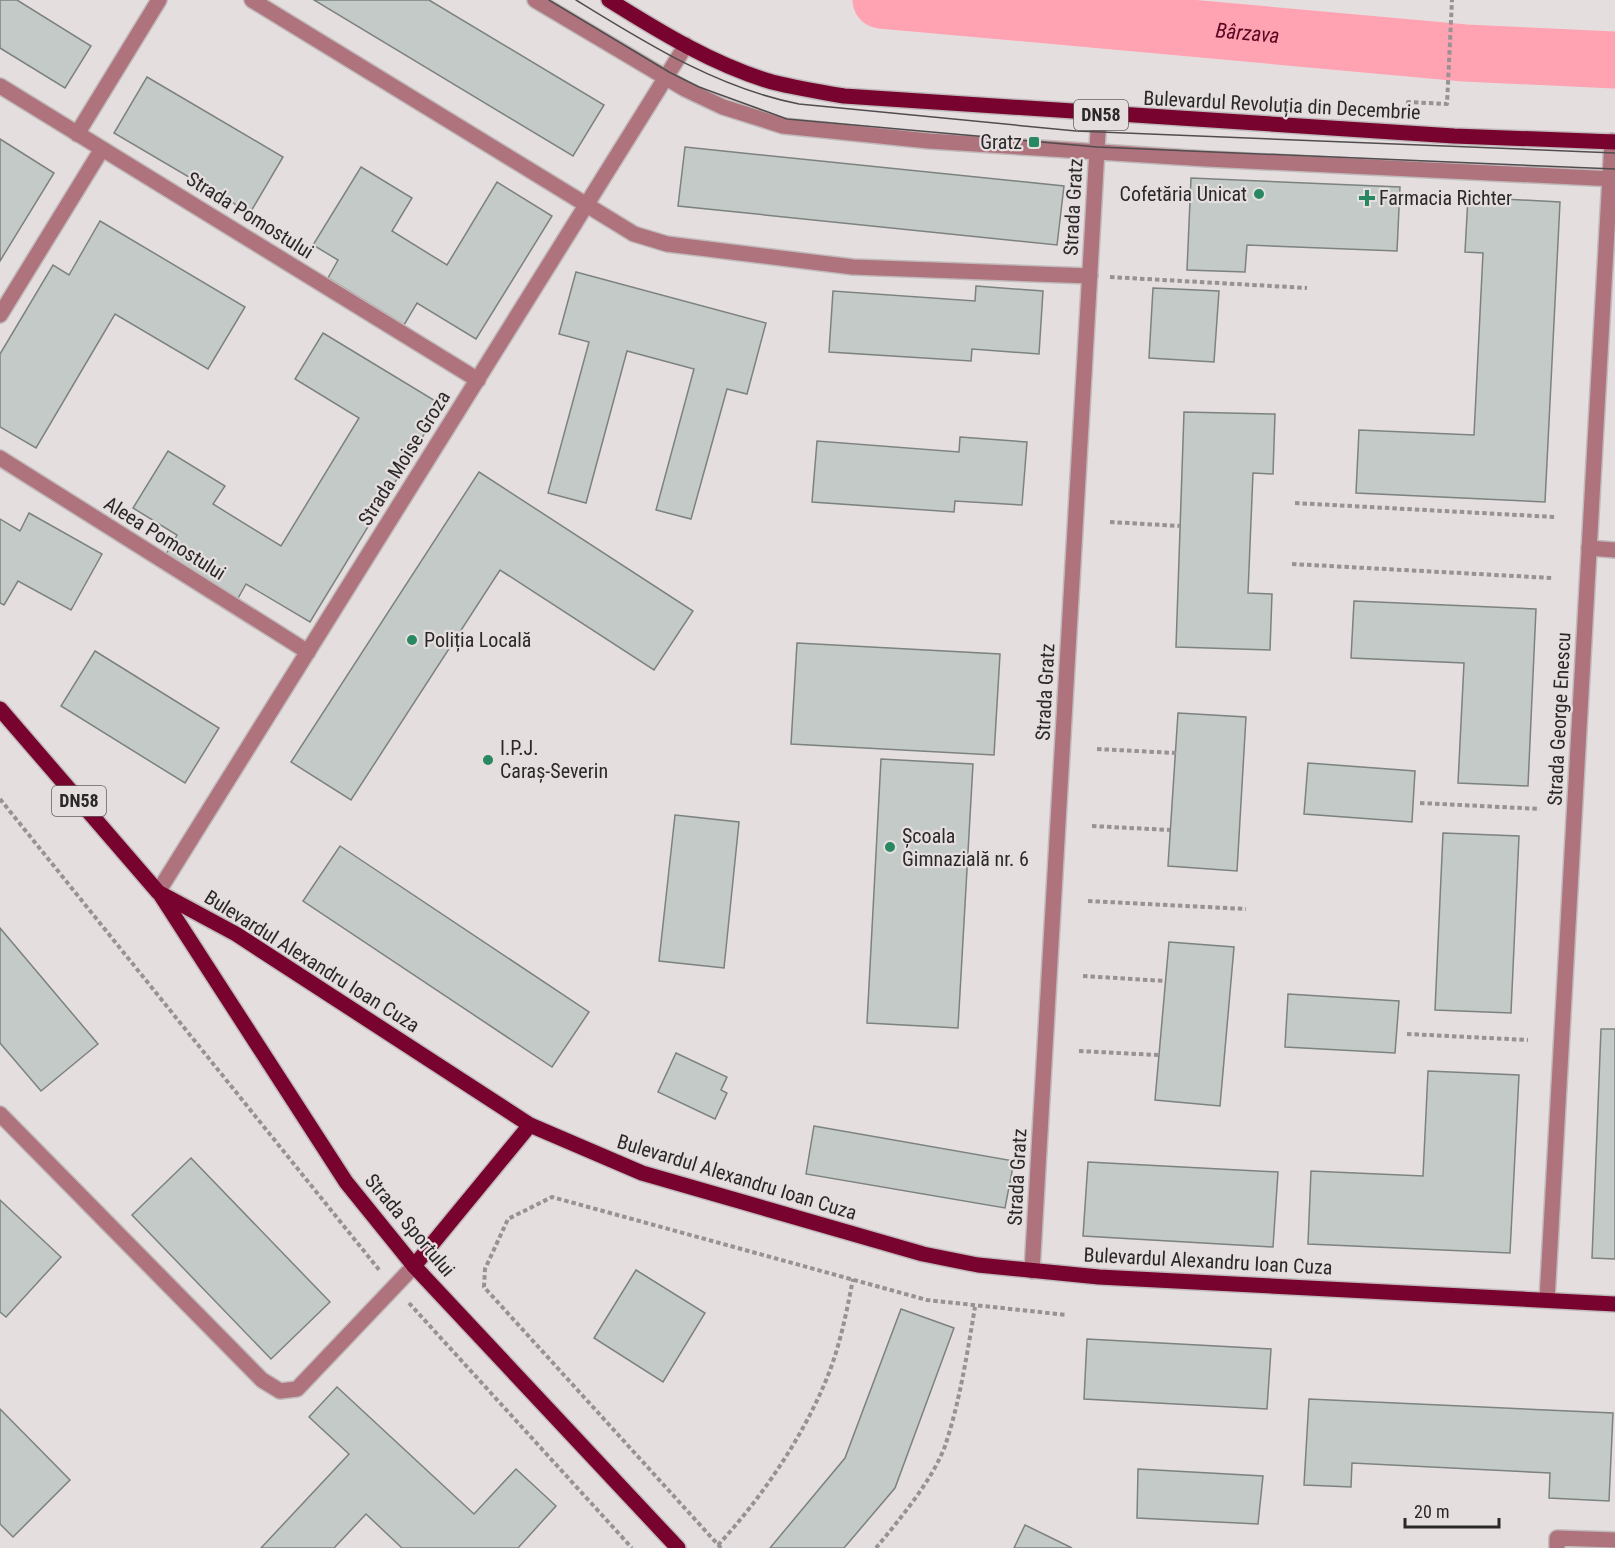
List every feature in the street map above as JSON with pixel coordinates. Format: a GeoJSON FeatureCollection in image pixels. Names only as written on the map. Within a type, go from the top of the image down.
{"type":"FeatureCollection","features":[{"type":"Feature","properties":{"kind":"main road","name":"Bulevardul Revoluția din Decembrie"},"geometry":{"type":"LineString","coordinates":[[609,0],[686,45],[771,81],[844,96],[1099,115],[1454,136],[1614,142]]}},
{"type":"Feature","properties":{"kind":"main road","name":"Bulevardul Alexandru Ioan Cuza"},"geometry":{"type":"LineString","coordinates":[[0,709],[158,892],[236,934],[530,1125],[586,1151],[686,1187],[923,1254],[978,1265],[1098,1277],[1615,1304]]}},
{"type":"Feature","properties":{"kind":"main road","name":"Strada Sportului"},"geometry":{"type":"LineString","coordinates":[[158,892],[346,1182],[414,1266],[678,1548]]}},
{"type":"Feature","properties":{"kind":"main road"},"geometry":{"type":"LineString","coordinates":[[414,1266],[530,1125]]}},
{"type":"Feature","properties":{"kind":"street"},"geometry":{"type":"LineString","coordinates":[[77,134],[159,0]]}},
{"type":"Feature","properties":{"kind":"street"},"geometry":{"type":"LineString","coordinates":[[252,0],[634,234],[667,244],[854,267],[1090,276]]}},
{"type":"Feature","properties":{"kind":"street"},"geometry":{"type":"LineString","coordinates":[[535,0],[665,78],[723,107],[783,126],[929,141],[1097,152],[1613,179]]}},
{"type":"Feature","properties":{"kind":"street","name":"Strada Moise Groza"},"geometry":{"type":"LineString","coordinates":[[158,892],[686,45]]}},
{"type":"Feature","properties":{"kind":"street","name":"Strada Pomostului"},"geometry":{"type":"LineString","coordinates":[[0,86],[478,380]]}},
{"type":"Feature","properties":{"kind":"street","name":"Strada Gratz"},"geometry":{"type":"LineString","coordinates":[[1032,1271],[1099,115]]}},
{"type":"Feature","properties":{"kind":"street","name":"Strada George Enescu"},"geometry":{"type":"LineString","coordinates":[[1547,1300],[1589,548],[1609,300],[1614,142]]}},
{"type":"Feature","properties":{"kind":"street"},"geometry":{"type":"LineString","coordinates":[[0,315],[102,149]]}},
{"type":"Feature","properties":{"kind":"street","name":"Aleea Pomostului"},"geometry":{"type":"LineString","coordinates":[[0,458],[308,652]]}},
{"type":"Feature","properties":{"kind":"street"},"geometry":{"type":"LineString","coordinates":[[1589,548],[1615,550]]}},
{"type":"Feature","properties":{"kind":"street"},"geometry":{"type":"LineString","coordinates":[[0,1114],[262,1380],[280,1391],[297,1389],[414,1266]]}},
{"type":"Feature","properties":{"kind":"street"},"geometry":{"type":"LineString","coordinates":[[1557,1543],[1615,1540]]}},
{"type":"Feature","properties":{"kind":"path"},"geometry":{"type":"LineString","coordinates":[[1408,102],[1447,104],[1452,0]]}},
{"type":"Feature","properties":{"kind":"path"},"geometry":{"type":"LineString","coordinates":[[1090,276],[1308,288]]}},
{"type":"Feature","properties":{"kind":"path"},"geometry":{"type":"LineString","coordinates":[[1295,503],[1555,517]]}},
{"type":"Feature","properties":{"kind":"path"},"geometry":{"type":"LineString","coordinates":[[1110,522],[1180,526]]}},
{"type":"Feature","properties":{"kind":"path"},"geometry":{"type":"LineString","coordinates":[[1292,564],[1552,578]]}},
{"type":"Feature","properties":{"kind":"path"},"geometry":{"type":"LineString","coordinates":[[1097,749],[1176,753]]}},
{"type":"Feature","properties":{"kind":"path"},"geometry":{"type":"LineString","coordinates":[[0,800],[90,911]]}},
{"type":"Feature","properties":{"kind":"path"},"geometry":{"type":"LineString","coordinates":[[1420,803],[1540,809]]}},
{"type":"Feature","properties":{"kind":"path"},"geometry":{"type":"LineString","coordinates":[[1092,826],[1170,830]]}},
{"type":"Feature","properties":{"kind":"path"},"geometry":{"type":"LineString","coordinates":[[1088,901],[1246,909]]}},
{"type":"Feature","properties":{"kind":"path"},"geometry":{"type":"LineString","coordinates":[[1083,976],[1165,981]]}},
{"type":"Feature","properties":{"kind":"path"},"geometry":{"type":"LineString","coordinates":[[1407,1034],[1528,1040]]}},
{"type":"Feature","properties":{"kind":"path"},"geometry":{"type":"LineString","coordinates":[[1079,1051],[1158,1055]]}},
{"type":"Feature","properties":{"kind":"path"},"geometry":{"type":"LineString","coordinates":[[853,1279],[843,1330],[824,1385],[762,1492],[719,1546],[484,1287],[486,1269],[508,1219],[552,1197],[853,1279],[927,1300],[975,1307],[1067,1315]]}},
{"type":"Feature","properties":{"kind":"path"},"geometry":{"type":"LineString","coordinates":[[876,1548],[908,1510],[944,1448],[963,1377],[975,1307]]}},
{"type":"Feature","properties":{"kind":"building"},"geometry":{"type":"Polygon","coordinates":[[[0,0],[17,0],[91,46],[65,88],[0,48],[0,0]]]}},
{"type":"Feature","properties":{"kind":"building"},"geometry":{"type":"Polygon","coordinates":[[[314,0],[429,0],[604,105],[573,156],[314,0]]]}},
{"type":"Feature","properties":{"kind":"building"},"geometry":{"type":"Polygon","coordinates":[[[147,77],[283,157],[250,213],[114,133],[147,77]]]}},
{"type":"Feature","properties":{"kind":"building"},"geometry":{"type":"Polygon","coordinates":[[[0,139],[54,173],[0,261],[0,139]]]}},
{"type":"Feature","properties":{"kind":"building"},"geometry":{"type":"Polygon","coordinates":[[[685,147],[1064,186],[1057,245],[678,206],[685,147]]]}},
{"type":"Feature","properties":{"kind":"building"},"geometry":{"type":"Polygon","coordinates":[[[361,167],[412,198],[392,231],[447,265],[497,182],[552,216],[476,339],[417,303],[404,325],[328,278],[338,260],[313,245],[361,167]]]}},
{"type":"Feature","properties":{"kind":"building"},"geometry":{"type":"Polygon","coordinates":[[[1191,178],[1400,187],[1397,251],[1247,245],[1245,272],[1187,270],[1191,178]]]}},
{"type":"Feature","properties":{"kind":"building"},"geometry":{"type":"Polygon","coordinates":[[[1468,197],[1560,202],[1545,502],[1356,493],[1359,430],[1474,435],[1483,253],[1465,252],[1468,197]]]}},
{"type":"Feature","properties":{"kind":"building"},"geometry":{"type":"Polygon","coordinates":[[[100,221],[245,307],[208,369],[115,314],[36,448],[0,427],[0,354],[53,265],[69,275],[100,221]]]}},
{"type":"Feature","properties":{"kind":"building"},"geometry":{"type":"Polygon","coordinates":[[[576,272],[766,323],[747,394],[727,389],[691,519],[656,510],[694,369],[627,351],[586,503],[548,493],[589,342],[559,334],[576,272]]]}},
{"type":"Feature","properties":{"kind":"building"},"geometry":{"type":"Polygon","coordinates":[[[976,286],[1043,291],[1039,354],[972,349],[971,361],[829,352],[833,291],[975,301],[976,286]]]}},
{"type":"Feature","properties":{"kind":"building"},"geometry":{"type":"Polygon","coordinates":[[[1153,288],[1219,291],[1214,362],[1149,358],[1153,288]]]}},
{"type":"Feature","properties":{"kind":"building"},"geometry":{"type":"Polygon","coordinates":[[[323,333],[442,405],[310,622],[246,584],[237,600],[165,556],[177,535],[133,508],[168,451],[225,486],[213,504],[281,546],[359,418],[295,379],[323,333]]]}},
{"type":"Feature","properties":{"kind":"building"},"geometry":{"type":"Polygon","coordinates":[[[1184,412],[1275,414],[1273,474],[1253,473],[1248,593],[1272,594],[1270,650],[1176,647],[1184,412]]]}},
{"type":"Feature","properties":{"kind":"building"},"geometry":{"type":"Polygon","coordinates":[[[960,437],[1027,442],[1022,505],[955,501],[954,512],[812,502],[817,441],[959,452],[960,437]]]}},
{"type":"Feature","properties":{"kind":"building","name":"Poliția Locală"},"geometry":{"type":"Polygon","coordinates":[[[479,472],[693,611],[654,670],[500,570],[351,800],[291,762],[479,472]]]}},
{"type":"Feature","properties":{"kind":"building"},"geometry":{"type":"Polygon","coordinates":[[[29,513],[102,554],[71,610],[18,581],[4,605],[0,603],[0,519],[20,531],[29,513]]]}},
{"type":"Feature","properties":{"kind":"building"},"geometry":{"type":"Polygon","coordinates":[[[1354,601],[1536,609],[1528,786],[1458,783],[1464,663],[1351,658],[1354,601]]]}},
{"type":"Feature","properties":{"kind":"building"},"geometry":{"type":"Polygon","coordinates":[[[797,643],[1000,654],[994,755],[791,744],[797,643]]]}},
{"type":"Feature","properties":{"kind":"building"},"geometry":{"type":"Polygon","coordinates":[[[95,651],[219,728],[185,783],[61,706],[95,651]]]}},
{"type":"Feature","properties":{"kind":"building"},"geometry":{"type":"Polygon","coordinates":[[[1178,713],[1246,717],[1237,871],[1168,866],[1178,713]]]}},
{"type":"Feature","properties":{"kind":"building"},"geometry":{"type":"Polygon","coordinates":[[[881,759],[973,764],[958,1028],[867,1023],[881,759]]]}},
{"type":"Feature","properties":{"kind":"building"},"geometry":{"type":"Polygon","coordinates":[[[1308,763],[1415,771],[1412,822],[1304,814],[1308,763]]]}},
{"type":"Feature","properties":{"kind":"building"},"geometry":{"type":"Polygon","coordinates":[[[675,815],[739,822],[724,968],[659,961],[675,815]]]}},
{"type":"Feature","properties":{"kind":"building"},"geometry":{"type":"Polygon","coordinates":[[[1443,833],[1519,836],[1511,1013],[1435,1010],[1443,833]]]}},
{"type":"Feature","properties":{"kind":"building"},"geometry":{"type":"Polygon","coordinates":[[[340,846],[589,1012],[552,1067],[303,901],[340,846]]]}},
{"type":"Feature","properties":{"kind":"building"},"geometry":{"type":"Polygon","coordinates":[[[0,928],[98,1044],[41,1091],[0,1043],[0,928]]]}},
{"type":"Feature","properties":{"kind":"building"},"geometry":{"type":"Polygon","coordinates":[[[1169,942],[1234,947],[1220,1106],[1155,1100],[1169,942]]]}},
{"type":"Feature","properties":{"kind":"building"},"geometry":{"type":"Polygon","coordinates":[[[1288,994],[1399,1001],[1395,1053],[1285,1047],[1288,994]]]}},
{"type":"Feature","properties":{"kind":"building"},"geometry":{"type":"Polygon","coordinates":[[[1601,1029],[1615,1029],[1615,1259],[1592,1258],[1601,1029]]]}},
{"type":"Feature","properties":{"kind":"building"},"geometry":{"type":"Polygon","coordinates":[[[676,1053],[727,1077],[721,1090],[727,1093],[715,1119],[658,1092],[676,1053]]]}},
{"type":"Feature","properties":{"kind":"building"},"geometry":{"type":"Polygon","coordinates":[[[1428,1071],[1519,1075],[1510,1253],[1308,1244],[1311,1171],[1423,1176],[1428,1071]]]}},
{"type":"Feature","properties":{"kind":"building"},"geometry":{"type":"Polygon","coordinates":[[[814,1126],[1014,1161],[1005,1208],[806,1174],[814,1126]]]}},
{"type":"Feature","properties":{"kind":"building"},"geometry":{"type":"Polygon","coordinates":[[[191,1158],[330,1302],[271,1359],[132,1215],[191,1158]]]}},
{"type":"Feature","properties":{"kind":"building"},"geometry":{"type":"Polygon","coordinates":[[[1088,1162],[1278,1172],[1273,1247],[1083,1236],[1088,1162]]]}},
{"type":"Feature","properties":{"kind":"building"},"geometry":{"type":"Polygon","coordinates":[[[0,1200],[61,1257],[6,1317],[0,1312],[0,1200]]]}},
{"type":"Feature","properties":{"kind":"building"},"geometry":{"type":"Polygon","coordinates":[[[636,1270],[705,1313],[663,1382],[594,1338],[636,1270]]]}},
{"type":"Feature","properties":{"kind":"building"},"geometry":{"type":"Polygon","coordinates":[[[901,1309],[954,1328],[895,1488],[844,1548],[770,1548],[845,1458],[901,1309]]]}},
{"type":"Feature","properties":{"kind":"building"},"geometry":{"type":"Polygon","coordinates":[[[1087,1339],[1271,1349],[1267,1409],[1084,1399],[1087,1339]]]}},
{"type":"Feature","properties":{"kind":"building"},"geometry":{"type":"Polygon","coordinates":[[[337,1387],[474,1514],[516,1469],[556,1506],[518,1548],[402,1548],[366,1514],[334,1548],[261,1548],[349,1454],[309,1417],[337,1387]]]}},
{"type":"Feature","properties":{"kind":"building"},"geometry":{"type":"Polygon","coordinates":[[[1309,1399],[1613,1413],[1609,1501],[1549,1498],[1550,1473],[1352,1463],[1351,1487],[1304,1485],[1309,1399]]]}},
{"type":"Feature","properties":{"kind":"building"},"geometry":{"type":"Polygon","coordinates":[[[0,1409],[70,1480],[13,1537],[0,1524],[0,1409]]]}},
{"type":"Feature","properties":{"kind":"building"},"geometry":{"type":"Polygon","coordinates":[[[1138,1469],[1263,1476],[1258,1524],[1137,1518],[1138,1469]]]}},
{"type":"Feature","properties":{"kind":"building"},"geometry":{"type":"Polygon","coordinates":[[[1025,1525],[1072,1548],[1014,1548],[1025,1525]]]}},
{"type":"Feature","properties":{"kind":"waterway","name":"Bârzava"},"geometry":{"type":"LineString","coordinates":[[881,0],[1465,53],[1615,60]]}},
{"type":"Feature","properties":{"kind":"tram line"},"geometry":{"type":"LineString","coordinates":[[549,0],[669,72],[699,87],[787,119],[1097,147],[1615,169]]}},
{"type":"Feature","properties":{"kind":"tram line"},"geometry":{"type":"LineString","coordinates":[[576,0],[683,62],[739,87],[799,104],[1076,131],[1615,153]]}},
{"type":"Feature","properties":{"kind":"place","name":"Gratz"},"geometry":{"type":"Point","coordinates":[1034,142]}},
{"type":"Feature","properties":{"kind":"place","name":"Cofetăria Unicat"},"geometry":{"type":"Point","coordinates":[1259,194]}},
{"type":"Feature","properties":{"kind":"place","name":"Farmacia Richter"},"geometry":{"type":"Point","coordinates":[1367,198]}},
{"type":"Feature","properties":{"kind":"place","name":"Poliția Locală"},"geometry":{"type":"Point","coordinates":[412,640]}},
{"type":"Feature","properties":{"kind":"place","name":"I.P.J. Caraș-Severin"},"geometry":{"type":"Point","coordinates":[488,760]}},
{"type":"Feature","properties":{"kind":"place","name":"Școala Gimnazială nr. 6"},"geometry":{"type":"Point","coordinates":[890,847]}}]}
